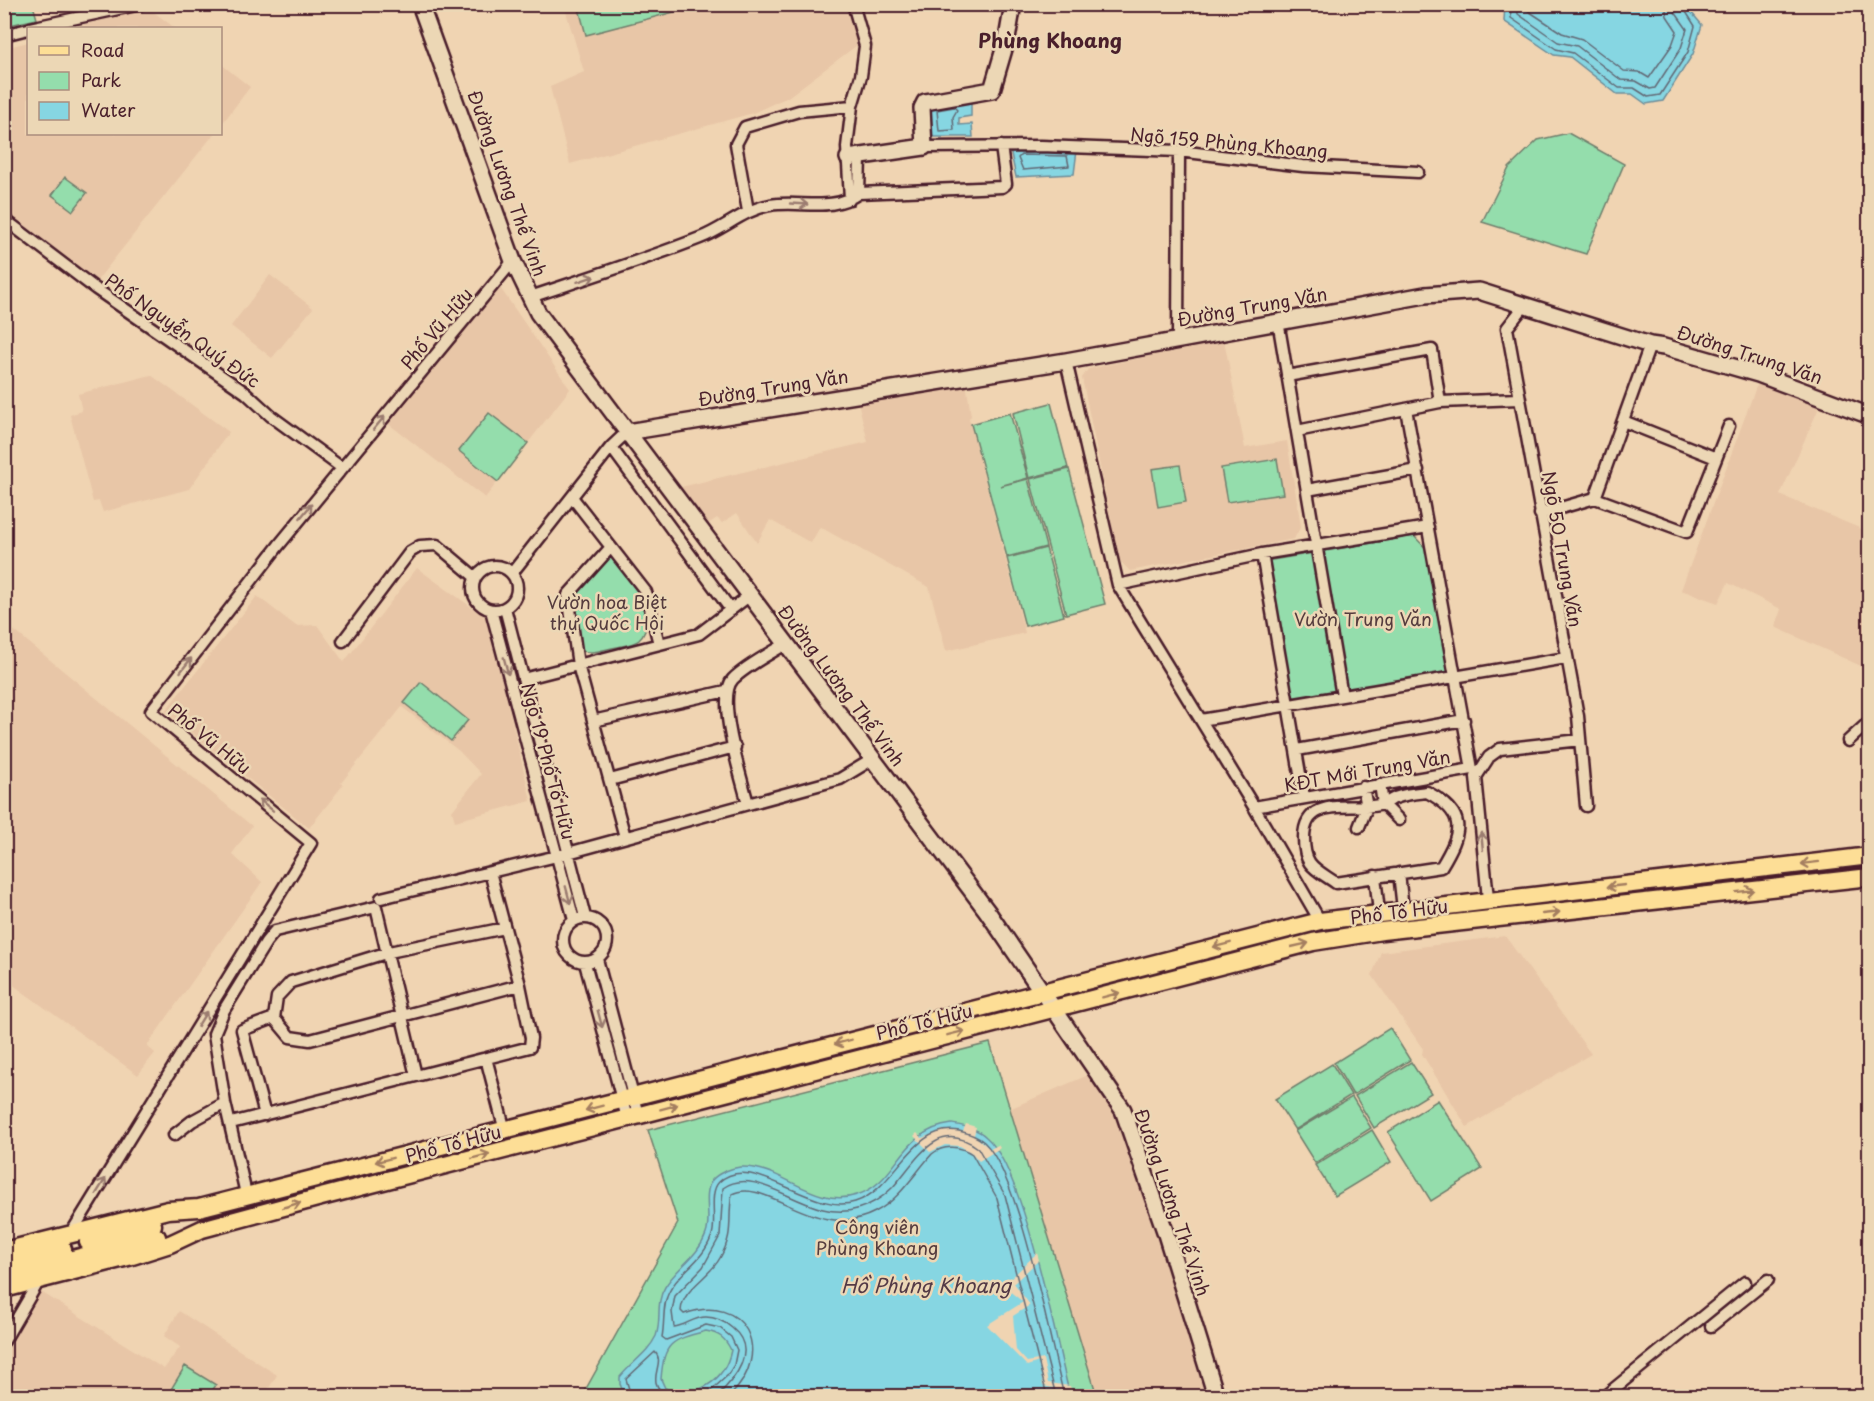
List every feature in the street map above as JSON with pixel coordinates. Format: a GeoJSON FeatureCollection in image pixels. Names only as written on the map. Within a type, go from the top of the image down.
{"type":"FeatureCollection","features":[{"type":"Feature","properties":{"kind":"main road","name":"Phố Tố Hữu"},"geometry":{"type":"LineString","coordinates":[[4,1251],[168,1210],[199,1208],[246,1194],[505,1131],[1042,990],[1320,921],[1490,899],[1869,858]]}},
{"type":"Feature","properties":{"kind":"main road","name":"Phố Tố Hữu"},"geometry":{"type":"LineString","coordinates":[[4,1289],[132,1256],[170,1244],[202,1229],[1313,942],[1493,919],[1869,877]]}},
{"type":"Feature","properties":{"kind":"main road"},"geometry":{"type":"LineString","coordinates":[[1490,899],[1493,919]]}},
{"type":"Feature","properties":{"kind":"main road"},"geometry":{"type":"LineString","coordinates":[[4,1264],[172,1220],[199,1208]]}},
{"type":"Feature","properties":{"kind":"main road"},"geometry":{"type":"LineString","coordinates":[[4,1277],[175,1232],[202,1229]]}},
{"type":"Feature","properties":{"kind":"street"},"geometry":{"type":"LineString","coordinates":[[38,27],[141,4]]}},
{"type":"Feature","properties":{"kind":"street","name":"Đường Lương Thế Vinh"},"geometry":{"type":"LineString","coordinates":[[420,4],[513,261],[530,297],[551,332],[987,911],[1123,1110],[1216,1396]]}},
{"type":"Feature","properties":{"kind":"street"},"geometry":{"type":"LineString","coordinates":[[853,4],[865,46],[861,76],[852,106],[855,196]]}},
{"type":"Feature","properties":{"kind":"street"},"geometry":{"type":"LineString","coordinates":[[854,158],[924,147],[922,108],[926,102],[986,92],[994,86],[1007,39],[1012,4]]}},
{"type":"Feature","properties":{"kind":"street"},"geometry":{"type":"LineString","coordinates":[[4,35],[27,29]]}},
{"type":"Feature","properties":{"kind":"street"},"geometry":{"type":"LineString","coordinates":[[748,211],[736,144],[745,127],[799,111],[852,106]]}},
{"type":"Feature","properties":{"kind":"street"},"geometry":{"type":"LineString","coordinates":[[530,297],[703,237],[748,211],[794,203],[827,206],[855,196],[1002,187],[1006,184],[1001,146]]}},
{"type":"Feature","properties":{"kind":"street","name":"Ngõ 159 Phùng Khoang"},"geometry":{"type":"LineString","coordinates":[[924,147],[1001,146],[1179,151],[1303,166],[1418,172]]}},
{"type":"Feature","properties":{"kind":"street"},"geometry":{"type":"LineString","coordinates":[[1178,340],[1179,151]]}},
{"type":"Feature","properties":{"kind":"street","name":"Phố Nguyễn Quý Đức"},"geometry":{"type":"LineString","coordinates":[[4,219],[96,289],[246,393],[271,416],[342,468]]}},
{"type":"Feature","properties":{"kind":"street","name":"Phố Vũ Hữu"},"geometry":{"type":"LineString","coordinates":[[70,1236],[310,843],[151,711],[342,468],[513,261]]}},
{"type":"Feature","properties":{"kind":"street","name":"Đường Trung Văn"},"geometry":{"type":"LineString","coordinates":[[627,432],[1066,361],[1436,294],[1479,291],[1650,345],[1758,374],[1869,416]]}},
{"type":"Feature","properties":{"kind":"street","name":"Ngõ 50 Trung Văn"},"geometry":{"type":"LineString","coordinates":[[1525,304],[1507,328],[1580,740],[1586,806]]}},
{"type":"Feature","properties":{"kind":"street"},"geometry":{"type":"LineString","coordinates":[[1278,321],[1342,696]]}},
{"type":"Feature","properties":{"kind":"street"},"geometry":{"type":"LineString","coordinates":[[1595,498],[1650,345]]}},
{"type":"Feature","properties":{"kind":"street"},"geometry":{"type":"LineString","coordinates":[[1287,376],[1432,350],[1440,402]]}},
{"type":"Feature","properties":{"kind":"street"},"geometry":{"type":"LineString","coordinates":[[1066,361],[1118,585],[1254,807],[1320,921]]}},
{"type":"Feature","properties":{"kind":"street"},"geometry":{"type":"LineString","coordinates":[[1297,431],[1440,402],[1519,399]]}},
{"type":"Feature","properties":{"kind":"street","name":"KĐT Mới Trung Văn"},"geometry":{"type":"LineString","coordinates":[[1254,807],[1472,770],[1406,410]]}},
{"type":"Feature","properties":{"kind":"street"},"geometry":{"type":"LineString","coordinates":[[1623,421],[1716,458]]}},
{"type":"Feature","properties":{"kind":"street"},"geometry":{"type":"LineString","coordinates":[[1540,514],[1595,498],[1687,532],[1729,426]]}},
{"type":"Feature","properties":{"kind":"street"},"geometry":{"type":"LineString","coordinates":[[512,573],[611,447],[627,432]]}},
{"type":"Feature","properties":{"kind":"street"},"geometry":{"type":"LineString","coordinates":[[611,447],[731,610]]}},
{"type":"Feature","properties":{"kind":"street"},"geometry":{"type":"LineString","coordinates":[[1307,490],[1418,470]]}},
{"type":"Feature","properties":{"kind":"street"},"geometry":{"type":"LineString","coordinates":[[572,497],[646,592],[659,644]]}},
{"type":"Feature","properties":{"kind":"street"},"geometry":{"type":"LineString","coordinates":[[1118,585],[1262,554],[1428,528]]}},
{"type":"Feature","properties":{"kind":"street"},"geometry":{"type":"LineString","coordinates":[[343,641],[410,552],[420,546],[437,545],[476,577]]}},
{"type":"Feature","properties":{"kind":"street"},"geometry":{"type":"LineString","coordinates":[[611,547],[568,595],[578,665],[626,837]]}},
{"type":"Feature","properties":{"kind":"street"},"geometry":{"type":"LineString","coordinates":[[1262,554],[1304,797]]}},
{"type":"Feature","properties":{"kind":"street"},"geometry":{"type":"LineString","coordinates":[[488,566],[505,568],[512,573],[517,583],[516,595],[505,608],[491,610],[477,601],[473,593],[476,577],[488,566]]}},
{"type":"Feature","properties":{"kind":"street"},"geometry":{"type":"LineString","coordinates":[[523,679],[699,634],[750,595]]}},
{"type":"Feature","properties":{"kind":"street","name":"Ngõ 19 Phố Tố Hữu"},"geometry":{"type":"LineString","coordinates":[[505,608],[580,919]]}},
{"type":"Feature","properties":{"kind":"street","name":"Ngõ 19 Phố Tố Hữu"},"geometry":{"type":"LineString","coordinates":[[491,610],[563,854]]}},
{"type":"Feature","properties":{"kind":"street"},"geometry":{"type":"LineString","coordinates":[[748,804],[726,711],[726,691],[733,679],[787,643]]}},
{"type":"Feature","properties":{"kind":"street"},"geometry":{"type":"LineString","coordinates":[[1201,720],[1566,658]]}},
{"type":"Feature","properties":{"kind":"street"},"geometry":{"type":"LineString","coordinates":[[593,721],[726,691]]}},
{"type":"Feature","properties":{"kind":"street","name":"KĐT Mới Trung Văn"},"geometry":{"type":"LineString","coordinates":[[1297,750],[1464,720]]}},
{"type":"Feature","properties":{"kind":"street"},"geometry":{"type":"LineString","coordinates":[[1848,741],[1869,720]]}},
{"type":"Feature","properties":{"kind":"street"},"geometry":{"type":"LineString","coordinates":[[1490,899],[1476,777],[1481,766],[1500,749],[1580,740]]}},
{"type":"Feature","properties":{"kind":"street"},"geometry":{"type":"LineString","coordinates":[[610,780],[735,747]]}},
{"type":"Feature","properties":{"kind":"street"},"geometry":{"type":"LineString","coordinates":[[381,898],[563,854],[840,779],[873,759]]}},
{"type":"Feature","properties":{"kind":"street"},"geometry":{"type":"LineString","coordinates":[[1380,784],[1383,804],[1399,820]]}},
{"type":"Feature","properties":{"kind":"street"},"geometry":{"type":"LineString","coordinates":[[1359,826],[1367,807],[1363,787]]}},
{"type":"Feature","properties":{"kind":"street"},"geometry":{"type":"LineString","coordinates":[[1428,792],[1444,801],[1458,823],[1458,839],[1441,867],[1336,883],[1308,864],[1304,851],[1304,833],[1312,816],[1319,810],[1348,804],[1367,807],[1383,804],[1397,797],[1428,792]]}},
{"type":"Feature","properties":{"kind":"street"},"geometry":{"type":"LineString","coordinates":[[231,1123],[530,1047],[531,1038],[520,985],[490,872]]}},
{"type":"Feature","properties":{"kind":"street"},"geometry":{"type":"LineString","coordinates":[[1399,873],[1403,909]]}},
{"type":"Feature","properties":{"kind":"street"},"geometry":{"type":"LineString","coordinates":[[1375,876],[1379,912]]}},
{"type":"Feature","properties":{"kind":"street"},"geometry":{"type":"LineString","coordinates":[[246,1194],[214,1043],[217,1023],[275,931],[376,907],[389,952],[416,1076]]}},
{"type":"Feature","properties":{"kind":"street"},"geometry":{"type":"LineString","coordinates":[[580,919],[599,922],[607,934],[607,948],[597,959],[585,963],[570,957],[564,946],[564,934],[580,919]]}},
{"type":"Feature","properties":{"kind":"street"},"geometry":{"type":"LineString","coordinates":[[505,928],[389,952],[291,982],[277,997],[274,1018],[290,1036],[310,1040],[402,1018],[520,985]]}},
{"type":"Feature","properties":{"kind":"street"},"geometry":{"type":"LineString","coordinates":[[597,959],[628,1099]]}},
{"type":"Feature","properties":{"kind":"street"},"geometry":{"type":"LineString","coordinates":[[585,963],[633,1116]]}},
{"type":"Feature","properties":{"kind":"street"},"geometry":{"type":"LineString","coordinates":[[264,1115],[242,1030],[274,1018]]}},
{"type":"Feature","properties":{"kind":"street"},"geometry":{"type":"LineString","coordinates":[[486,1059],[505,1131]]}},
{"type":"Feature","properties":{"kind":"street"},"geometry":{"type":"LineString","coordinates":[[174,1135],[192,1121],[225,1102]]}},
{"type":"Feature","properties":{"kind":"street"},"geometry":{"type":"LineString","coordinates":[[4,1341],[40,1279]]}},
{"type":"Feature","properties":{"kind":"street"},"geometry":{"type":"LineString","coordinates":[[1711,1326],[1768,1280]]}},
{"type":"Feature","properties":{"kind":"street"},"geometry":{"type":"LineString","coordinates":[[1605,1396],[1745,1282]]}},
{"type":"Feature","properties":{"kind":"shaded area"},"geometry":{"type":"Polygon","coordinates":[[[564,5],[849,5],[860,43],[788,97],[753,113],[570,164],[550,87],[584,72],[564,5]]]}},
{"type":"Feature","properties":{"kind":"shaded area"},"geometry":{"type":"Polygon","coordinates":[[[147,7],[174,27],[77,27],[147,7]]]}},
{"type":"Feature","properties":{"kind":"shaded area"},"geometry":{"type":"Polygon","coordinates":[[[27,42],[27,135],[213,135],[95,283],[5,215],[5,48],[27,42]]]}},
{"type":"Feature","properties":{"kind":"shaded area"},"geometry":{"type":"Polygon","coordinates":[[[222,65],[250,87],[222,124],[222,65]]]}},
{"type":"Feature","properties":{"kind":"shaded area"},"geometry":{"type":"Polygon","coordinates":[[[270,275],[313,308],[272,358],[231,326],[270,275]]]}},
{"type":"Feature","properties":{"kind":"shaded area"},"geometry":{"type":"Polygon","coordinates":[[[496,289],[501,289],[570,389],[485,498],[386,422],[387,414],[447,352],[496,289]]]}},
{"type":"Feature","properties":{"kind":"shaded area"},"geometry":{"type":"Polygon","coordinates":[[[1224,340],[1245,448],[1287,441],[1301,526],[1294,539],[1130,571],[1119,560],[1082,378],[1088,369],[1224,340]]]}},
{"type":"Feature","properties":{"kind":"shaded area"},"geometry":{"type":"Polygon","coordinates":[[[151,375],[229,432],[189,489],[103,512],[99,501],[93,502],[70,415],[82,411],[78,394],[151,375]]]}},
{"type":"Feature","properties":{"kind":"shaded area"},"geometry":{"type":"Polygon","coordinates":[[[1767,379],[1822,401],[1780,495],[1869,532],[1869,672],[1863,667],[1775,627],[1781,609],[1728,583],[1718,603],[1681,590],[1756,387],[1767,379]]]}},
{"type":"Feature","properties":{"kind":"shaded area"},"geometry":{"type":"Polygon","coordinates":[[[966,382],[971,416],[969,418],[1025,633],[946,651],[929,587],[820,527],[811,543],[770,520],[757,543],[737,513],[722,523],[717,518],[708,524],[677,488],[868,442],[858,402],[966,382]]]}},
{"type":"Feature","properties":{"kind":"shaded area"},"geometry":{"type":"Polygon","coordinates":[[[417,568],[488,619],[531,801],[455,821],[452,811],[481,774],[459,751],[402,707],[341,783],[343,785],[309,828],[165,711],[257,596],[296,626],[317,625],[344,662],[417,568]]]}},
{"type":"Feature","properties":{"kind":"shaded area"},"geometry":{"type":"Polygon","coordinates":[[[5,623],[252,826],[232,854],[262,882],[147,1046],[155,1053],[138,1075],[5,979],[5,623]]]}},
{"type":"Feature","properties":{"kind":"shaded area"},"geometry":{"type":"Polygon","coordinates":[[[1505,936],[1591,1054],[1467,1127],[1422,1054],[1423,1049],[1372,975],[1381,952],[1505,936]]]}},
{"type":"Feature","properties":{"kind":"shaded area"},"geometry":{"type":"Polygon","coordinates":[[[1093,1073],[1119,1116],[1210,1389],[1179,1396],[1097,1396],[1009,1109],[1093,1073]]]}},
{"type":"Feature","properties":{"kind":"shaded area"},"geometry":{"type":"Polygon","coordinates":[[[38,1290],[164,1369],[180,1347],[164,1336],[179,1311],[277,1375],[264,1396],[5,1396],[5,1347],[38,1290]]]}},
{"type":"Feature","properties":{"kind":"green space"},"geometry":{"type":"Polygon","coordinates":[[[4,5],[33,5],[37,19],[5,26],[4,5]]]}},
{"type":"Feature","properties":{"kind":"green space"},"geometry":{"type":"Polygon","coordinates":[[[578,5],[676,5],[678,11],[586,35],[578,5]]]}},
{"type":"Feature","properties":{"kind":"green space"},"geometry":{"type":"Polygon","coordinates":[[[1568,133],[1624,164],[1586,254],[1482,222],[1509,168],[1538,140],[1568,133]]]}},
{"type":"Feature","properties":{"kind":"green space"},"geometry":{"type":"Polygon","coordinates":[[[65,177],[87,193],[73,211],[52,195],[65,177]]]}},
{"type":"Feature","properties":{"kind":"green space"},"geometry":{"type":"Polygon","coordinates":[[[1051,403],[1068,468],[1029,478],[1013,413],[1051,403]]]}},
{"type":"Feature","properties":{"kind":"green space"},"geometry":{"type":"Polygon","coordinates":[[[489,413],[528,443],[498,482],[459,451],[489,413]]]}},
{"type":"Feature","properties":{"kind":"green space"},"geometry":{"type":"Polygon","coordinates":[[[1010,413],[1028,478],[1000,486],[1028,479],[1046,547],[1007,557],[971,424],[1010,413]]]}},
{"type":"Feature","properties":{"kind":"green space"},"geometry":{"type":"Polygon","coordinates":[[[1277,459],[1283,494],[1227,502],[1221,468],[1277,459]]]}},
{"type":"Feature","properties":{"kind":"green space"},"geometry":{"type":"Polygon","coordinates":[[[1180,465],[1186,502],[1158,507],[1152,469],[1180,465]]]}},
{"type":"Feature","properties":{"kind":"green space"},"geometry":{"type":"Polygon","coordinates":[[[1069,469],[1105,604],[1066,614],[1030,479],[1069,469]]]}},
{"type":"Feature","properties":{"kind":"green space","name":"Vườn Trung Văn"},"geometry":{"type":"Polygon","coordinates":[[[1414,536],[1435,558],[1455,676],[1289,705],[1266,561],[1414,536]]]}},
{"type":"Feature","properties":{"kind":"green space"},"geometry":{"type":"Polygon","coordinates":[[[1046,548],[1064,616],[1025,626],[1007,558],[1046,548]]]}},
{"type":"Feature","properties":{"kind":"green space","name":"Vườn hoa Biệt thự Quốc Hội"},"geometry":{"type":"Polygon","coordinates":[[[610,555],[626,571],[640,595],[647,620],[645,631],[639,640],[630,644],[594,652],[581,651],[576,649],[568,595],[610,555]]]}},
{"type":"Feature","properties":{"kind":"green space"},"geometry":{"type":"Polygon","coordinates":[[[421,682],[468,720],[451,741],[404,703],[421,682]]]}},
{"type":"Feature","properties":{"kind":"green space"},"geometry":{"type":"Polygon","coordinates":[[[1390,1028],[1410,1060],[1353,1095],[1334,1063],[1390,1028]]]}},
{"type":"Feature","properties":{"kind":"green space","name":"Hồ Phùng Khoang"},"geometry":{"type":"Polygon","coordinates":[[[990,1043],[1097,1396],[582,1396],[678,1223],[648,1130],[990,1043]]]}},
{"type":"Feature","properties":{"kind":"green space"},"geometry":{"type":"Polygon","coordinates":[[[1411,1062],[1431,1093],[1374,1128],[1355,1096],[1411,1062]]]}},
{"type":"Feature","properties":{"kind":"green space"},"geometry":{"type":"Polygon","coordinates":[[[1332,1064],[1351,1095],[1295,1130],[1275,1099],[1332,1064]]]}},
{"type":"Feature","properties":{"kind":"green space"},"geometry":{"type":"Polygon","coordinates":[[[1352,1097],[1371,1128],[1315,1163],[1295,1131],[1352,1097]]]}},
{"type":"Feature","properties":{"kind":"green space"},"geometry":{"type":"Polygon","coordinates":[[[1438,1100],[1482,1169],[1431,1201],[1388,1132],[1438,1100]]]}},
{"type":"Feature","properties":{"kind":"green space"},"geometry":{"type":"Polygon","coordinates":[[[1372,1130],[1391,1162],[1335,1196],[1315,1165],[1372,1130]]]}},
{"type":"Feature","properties":{"kind":"green space"},"geometry":{"type":"Polygon","coordinates":[[[185,1366],[216,1385],[209,1396],[167,1396],[185,1366]]]}},
{"type":"Feature","properties":{"kind":"water"},"geometry":{"type":"Polygon","coordinates":[[[1505,4],[1685,5],[1702,25],[1693,54],[1663,101],[1646,104],[1632,94],[1617,94],[1570,57],[1554,55],[1504,21],[1505,4]]]}},
{"type":"Feature","properties":{"kind":"water"},"geometry":{"type":"Polygon","coordinates":[[[971,100],[971,116],[959,118],[959,125],[972,124],[973,137],[932,137],[930,104],[971,100]]]}},
{"type":"Feature","properties":{"kind":"water"},"geometry":{"type":"Polygon","coordinates":[[[1010,149],[1077,150],[1074,174],[1016,177],[1010,149]]]}},
{"type":"Feature","properties":{"kind":"water","name":"Hồ Phùng Khoang"},"geometry":{"type":"Polygon","coordinates":[[[952,1124],[974,1129],[986,1137],[1000,1155],[1026,1218],[1070,1396],[625,1396],[620,1377],[649,1347],[656,1336],[660,1299],[665,1287],[693,1256],[706,1234],[708,1192],[715,1177],[725,1171],[740,1167],[756,1168],[826,1196],[841,1198],[857,1195],[882,1179],[910,1146],[934,1128],[952,1124]],[[706,1331],[677,1340],[667,1350],[661,1379],[665,1388],[687,1392],[697,1390],[707,1386],[722,1371],[731,1350],[721,1337],[706,1331]]]}},
{"type":"Feature","properties":{"kind":"pier"},"geometry":{"type":"Polygon","coordinates":[[[966,1124],[976,1127],[974,1135],[990,1149],[998,1145],[1000,1148],[979,1161],[972,1153],[960,1146],[945,1145],[930,1152],[914,1136],[917,1133],[922,1138],[943,1130],[963,1131],[966,1124]]]}},
{"type":"Feature","properties":{"kind":"pier"},"geometry":{"type":"Polygon","coordinates":[[[1037,1253],[1039,1260],[1014,1283],[1030,1305],[1013,1316],[1016,1350],[1027,1362],[1043,1359],[1048,1383],[1070,1386],[1072,1392],[1043,1386],[1039,1362],[1027,1366],[987,1325],[1023,1302],[1003,1286],[1037,1253]]]}},
{"type":"Feature","properties":{"kind":"district","name":"Phùng Khoang"},"geometry":{"type":"Point","coordinates":[1050,40]}},
{"type":"Feature","properties":{"kind":"park label","name":"Công viên Phùng Khoang"},"geometry":{"type":"Point","coordinates":[877,1236]}}]}
